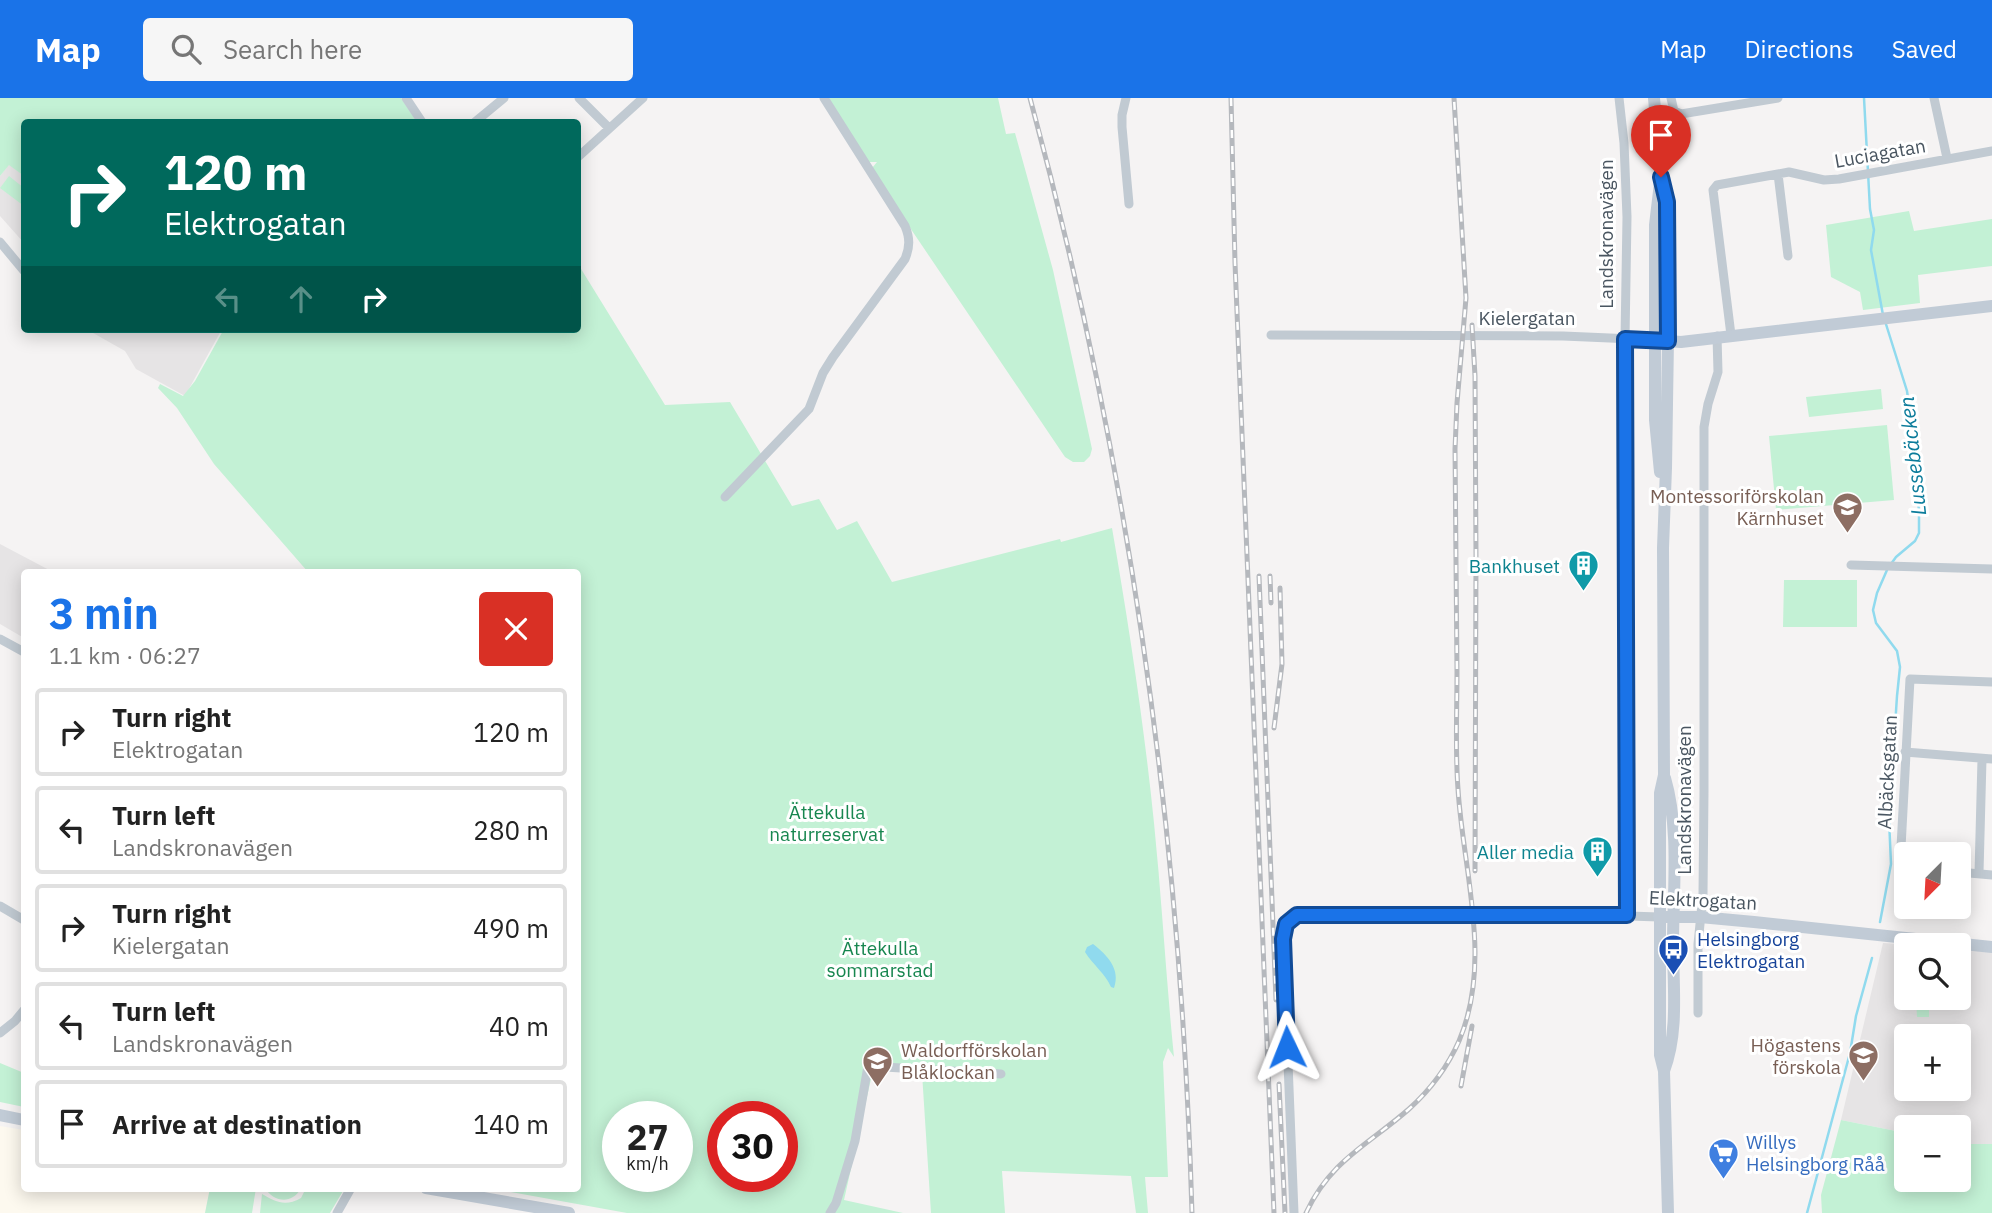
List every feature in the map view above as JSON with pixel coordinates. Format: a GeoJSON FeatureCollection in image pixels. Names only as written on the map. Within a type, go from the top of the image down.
{"type":"FeatureCollection","features":[{"type":"Feature","properties":{"kind":"main road","name":"Landskronavägen"},"geometry":{"type":"LineString","coordinates":[[1654,98],[1661,177],[1667,202],[1656,420],[1659,468],[1664,490],[1664,775],[1660,793],[1659,917],[1660,1055],[1664,1071],[1668,1213]]}},
{"type":"Feature","properties":{"kind":"main road","name":"Kielergatan"},"geometry":{"type":"LineString","coordinates":[[1662,341],[1681,342],[1992,306]]}},
{"type":"Feature","properties":{"kind":"main road","name":"Landskronavägen"},"geometry":{"type":"LineString","coordinates":[[1664,775],[1670,794],[1673,825],[1674,917],[1673,1030],[1670,1056],[1664,1071]]}},
{"type":"Feature","properties":{"kind":"main road","name":"Elektrogatan"},"geometry":{"type":"LineString","coordinates":[[1659,917],[1700,917],[1992,947]]}},
{"type":"Feature","properties":{"kind":"main road"},"geometry":{"type":"LineString","coordinates":[[0,1115],[21,1119]]}},
{"type":"Feature","properties":{"kind":"main road"},"geometry":{"type":"LineString","coordinates":[[449,1192],[569,1213]]}},
{"type":"Feature","properties":{"kind":"street"},"geometry":{"type":"LineString","coordinates":[[406,98],[420,119]]}},
{"type":"Feature","properties":{"kind":"street"},"geometry":{"type":"LineString","coordinates":[[479,119],[504,98]]}},
{"type":"Feature","properties":{"kind":"street"},"geometry":{"type":"LineString","coordinates":[[579,98],[609,128]]}},
{"type":"Feature","properties":{"kind":"street"},"geometry":{"type":"LineString","coordinates":[[581,155],[643,98]]}},
{"type":"Feature","properties":{"kind":"street"},"geometry":{"type":"LineString","coordinates":[[724,497],[809,409],[823,373],[899,267],[908,249],[909,238],[905,226],[824,98]]}},
{"type":"Feature","properties":{"kind":"street"},"geometry":{"type":"LineString","coordinates":[[1126,98],[1122,115],[1129,204]]}},
{"type":"Feature","properties":{"kind":"street","name":"Landskronavägen"},"geometry":{"type":"LineString","coordinates":[[1619,98],[1627,217],[1627,915]]}},
{"type":"Feature","properties":{"kind":"street"},"geometry":{"type":"LineString","coordinates":[[1671,98],[1677,114],[1738,101],[1778,98]]}},
{"type":"Feature","properties":{"kind":"street"},"geometry":{"type":"LineString","coordinates":[[1934,98],[1947,158]]}},
{"type":"Feature","properties":{"kind":"street","name":"Luciagatan"},"geometry":{"type":"LineString","coordinates":[[1731,335],[1713,190],[1717,185],[1789,172],[1824,180],[1992,151]]}},
{"type":"Feature","properties":{"kind":"street"},"geometry":{"type":"LineString","coordinates":[[1778,174],[1788,256]]}},
{"type":"Feature","properties":{"kind":"street"},"geometry":{"type":"LineString","coordinates":[[0,242],[21,267]]}},
{"type":"Feature","properties":{"kind":"street","name":"Kielergatan"},"geometry":{"type":"LineString","coordinates":[[1271,335],[1563,336],[1662,341]]}},
{"type":"Feature","properties":{"kind":"street","name":"Landskronavägen"},"geometry":{"type":"LineString","coordinates":[[1698,1013],[1698,944],[1703,894],[1704,427],[1718,372],[1717,337]]}},
{"type":"Feature","properties":{"kind":"street"},"geometry":{"type":"LineString","coordinates":[[1851,565],[1992,569]]}},
{"type":"Feature","properties":{"kind":"street"},"geometry":{"type":"LineString","coordinates":[[0,639],[21,650]]}},
{"type":"Feature","properties":{"kind":"street","name":"Albäcksgatan"},"geometry":{"type":"LineString","coordinates":[[1903,842],[1910,679],[1992,682]]}},
{"type":"Feature","properties":{"kind":"street"},"geometry":{"type":"LineString","coordinates":[[1905,752],[1992,759]]}},
{"type":"Feature","properties":{"kind":"street"},"geometry":{"type":"LineString","coordinates":[[1979,873],[1982,759]]}},
{"type":"Feature","properties":{"kind":"street"},"geometry":{"type":"LineString","coordinates":[[1971,873],[1992,875]]}},
{"type":"Feature","properties":{"kind":"street"},"geometry":{"type":"LineString","coordinates":[[0,906],[21,917]]}},
{"type":"Feature","properties":{"kind":"street","name":"Elektrogatan"},"geometry":{"type":"LineString","coordinates":[[1294,1213],[1283,939],[1288,922],[1300,915],[1659,917]]}},
{"type":"Feature","properties":{"kind":"street"},"geometry":{"type":"LineString","coordinates":[[0,1032],[21,1014]]}},
{"type":"Feature","properties":{"kind":"street"},"geometry":{"type":"LineString","coordinates":[[830,1213],[836,1203],[855,1141],[868,1066],[1001,1074]]}},
{"type":"Feature","properties":{"kind":"street"},"geometry":{"type":"LineString","coordinates":[[337,1213],[349,1192]]}},
{"type":"Feature","properties":{"kind":"shaded area"},"geometry":{"type":"Polygon","coordinates":[[[9,164],[21,174],[21,240],[0,216],[0,176],[9,164]]]}},
{"type":"Feature","properties":{"kind":"shaded area"},"geometry":{"type":"Polygon","coordinates":[[[93,333],[220,333],[185,396],[136,369],[125,351],[93,333]]]}},
{"type":"Feature","properties":{"kind":"shaded area"},"geometry":{"type":"Polygon","coordinates":[[[0,544],[47,569],[21,569],[21,636],[0,624],[0,544]]]}},
{"type":"Feature","properties":{"kind":"shaded area"},"geometry":{"type":"Polygon","coordinates":[[[1883,943],[1894,944],[1894,1010],[1971,1010],[1971,950],[1992,952],[1992,1144],[1971,1144],[1971,1115],[1894,1115],[1894,1131],[1841,1120],[1883,943]]]}},
{"type":"Feature","properties":{"kind":"shaded area"},"geometry":{"type":"Polygon","coordinates":[[[0,1126],[21,1130],[21,1192],[209,1192],[205,1213],[0,1213],[0,1126]]]}},
{"type":"Feature","properties":{"kind":"green space"},"geometry":{"type":"Polygon","coordinates":[[[0,98],[401,98],[415,119],[21,119],[21,174],[9,165],[0,176],[0,98]]]}},
{"type":"Feature","properties":{"kind":"green space"},"geometry":{"type":"Polygon","coordinates":[[[827,98],[998,98],[1006,134],[1015,133],[1053,270],[1092,449],[1084,462],[1073,462],[1065,457],[873,173],[872,168],[877,162],[865,162],[827,98]]]}},
{"type":"Feature","properties":{"kind":"green space"},"geometry":{"type":"Polygon","coordinates":[[[9,176],[21,186],[21,204],[0,188],[9,176]]]}},
{"type":"Feature","properties":{"kind":"green space"},"geometry":{"type":"Polygon","coordinates":[[[1909,211],[1914,231],[1992,219],[1992,266],[1918,275],[1920,303],[1863,310],[1860,292],[1831,277],[1826,225],[1909,211]]]}},
{"type":"Feature","properties":{"kind":"green space","name":"Ättekulla naturreservat"},"geometry":{"type":"Polygon","coordinates":[[[581,269],[665,405],[730,402],[792,506],[819,499],[837,530],[857,521],[892,582],[1112,528],[1136,675],[1150,786],[1174,1057],[1168,1048],[1163,1062],[1168,1177],[1145,1177],[1148,1213],[1136,1213],[1131,1176],[1002,1171],[1005,1213],[931,1213],[922,1073],[873,1070],[844,1200],[903,1213],[627,1213],[511,1192],[581,1192],[581,569],[305,569],[214,464],[177,408],[158,388],[160,384],[183,396],[195,381],[222,333],[581,333],[581,269]]]}},
{"type":"Feature","properties":{"kind":"green space"},"geometry":{"type":"Polygon","coordinates":[[[1881,389],[1883,409],[1809,417],[1806,397],[1881,389]]]}},
{"type":"Feature","properties":{"kind":"green space"},"geometry":{"type":"Polygon","coordinates":[[[1887,425],[1894,500],[1776,510],[1769,436],[1887,425]]]}},
{"type":"Feature","properties":{"kind":"green space"},"geometry":{"type":"Polygon","coordinates":[[[1784,580],[1857,580],[1857,627],[1783,627],[1784,580]]]}},
{"type":"Feature","properties":{"kind":"green space"},"geometry":{"type":"Polygon","coordinates":[[[1917,1010],[1929,1010],[1929,1017],[1917,1017],[1917,1010]]]}},
{"type":"Feature","properties":{"kind":"green space"},"geometry":{"type":"Polygon","coordinates":[[[0,1063],[21,1072],[21,1106],[0,1102],[0,1063]]]}},
{"type":"Feature","properties":{"kind":"green space"},"geometry":{"type":"Polygon","coordinates":[[[1841,1120],[1894,1131],[1894,1192],[1971,1192],[1971,1144],[1992,1144],[1992,1213],[1822,1213],[1821,1195],[1841,1120]]]}},
{"type":"Feature","properties":{"kind":"green space"},"geometry":{"type":"Polygon","coordinates":[[[209,1192],[255,1192],[252,1213],[205,1213],[209,1192]]]}},
{"type":"Feature","properties":{"kind":"green space"},"geometry":{"type":"Polygon","coordinates":[[[268,1192],[299,1192],[283,1200],[268,1192]]]}},
{"type":"Feature","properties":{"kind":"green space"},"geometry":{"type":"Polygon","coordinates":[[[304,1192],[342,1192],[330,1213],[260,1213],[262,1194],[285,1203],[301,1198],[304,1192]]]}},
{"type":"Feature","properties":{"kind":"water"},"geometry":{"type":"Polygon","coordinates":[[[1093,944],[1108,958],[1114,969],[1114,988],[1085,952],[1087,947],[1093,944]]]}},
{"type":"Feature","properties":{"kind":"waterway","name":"Lussebäcken"},"geometry":{"type":"LineString","coordinates":[[1864,98],[1870,209],[1874,230],[1871,250],[1883,315]]}},
{"type":"Feature","properties":{"kind":"waterway","name":"Lussebäcken"},"geometry":{"type":"LineString","coordinates":[[1885,321],[1907,391],[1917,463],[1919,516],[1919,533],[1915,541],[1891,564]]}},
{"type":"Feature","properties":{"kind":"waterway","name":"Lussebäcken"},"geometry":{"type":"LineString","coordinates":[[1880,922],[1891,864],[1889,819],[1900,667],[1897,651],[1876,623],[1873,610],[1887,570]]}},
{"type":"Feature","properties":{"kind":"waterway","name":"Lussebäcken"},"geometry":{"type":"LineString","coordinates":[[1807,1213],[1850,1053],[1856,1016],[1872,958]]}},
{"type":"Feature","properties":{"kind":"railway"},"geometry":{"type":"LineString","coordinates":[[1030,98],[1096,373],[1122,511],[1144,651],[1176,931],[1192,1213]]}},
{"type":"Feature","properties":{"kind":"railway"},"geometry":{"type":"LineString","coordinates":[[1231,98],[1235,263],[1274,1213]]}},
{"type":"Feature","properties":{"kind":"railway"},"geometry":{"type":"LineString","coordinates":[[1306,1213],[1327,1179],[1339,1166],[1409,1109],[1438,1077],[1459,1041],[1469,1011],[1474,979],[1473,916],[1461,820],[1457,760],[1455,449],[1466,298],[1454,98]]}},
{"type":"Feature","properties":{"kind":"railway"},"geometry":{"type":"LineString","coordinates":[[1472,325],[1475,376],[1476,556],[1475,871]]}},
{"type":"Feature","properties":{"kind":"railway"},"geometry":{"type":"LineString","coordinates":[[1259,576],[1276,1000]]}},
{"type":"Feature","properties":{"kind":"railway"},"geometry":{"type":"LineString","coordinates":[[1270,576],[1271,603]]}},
{"type":"Feature","properties":{"kind":"railway"},"geometry":{"type":"LineString","coordinates":[[1274,728],[1282,664],[1280,588]]}},
{"type":"Feature","properties":{"kind":"railway"},"geometry":{"type":"LineString","coordinates":[[1461,1086],[1472,1026]]}},
{"type":"Feature","properties":{"kind":"railway"},"geometry":{"type":"LineString","coordinates":[[1279,1084],[1285,1213]]}},
{"type":"Feature","properties":{"kind":"place","name":"Montessoriförskolan Kärnhuset"},"geometry":{"type":"Point","coordinates":[1847,534]}},
{"type":"Feature","properties":{"kind":"place","name":"Bankhuset"},"geometry":{"type":"Point","coordinates":[1583,593]}},
{"type":"Feature","properties":{"kind":"place","name":"Aller media"},"geometry":{"type":"Point","coordinates":[1597,879]}},
{"type":"Feature","properties":{"kind":"place","name":"Helsingborg Elektrogatan"},"geometry":{"type":"Point","coordinates":[1674,977]}},
{"type":"Feature","properties":{"kind":"place","name":"Högastens förskola"},"geometry":{"type":"Point","coordinates":[1864,1083]}},
{"type":"Feature","properties":{"kind":"place","name":"Waldorfförskolan Blåklockan"},"geometry":{"type":"Point","coordinates":[878,1088]}},
{"type":"Feature","properties":{"kind":"place","name":"Willys Helsingborg Råå"},"geometry":{"type":"Point","coordinates":[1723,1180]}},
{"type":"Feature","properties":{"kind":"route"},"geometry":{"type":"LineString","coordinates":[[1287,1047],[1283,931],[1289,920],[1297,915],[1627,915],[1625,339],[1668,341],[1667,202],[1661,177]]}},
{"type":"Feature","properties":{"kind":"park label","name":"Ättekulla sommarstad"},"geometry":{"type":"Point","coordinates":[880,959]}}]}
